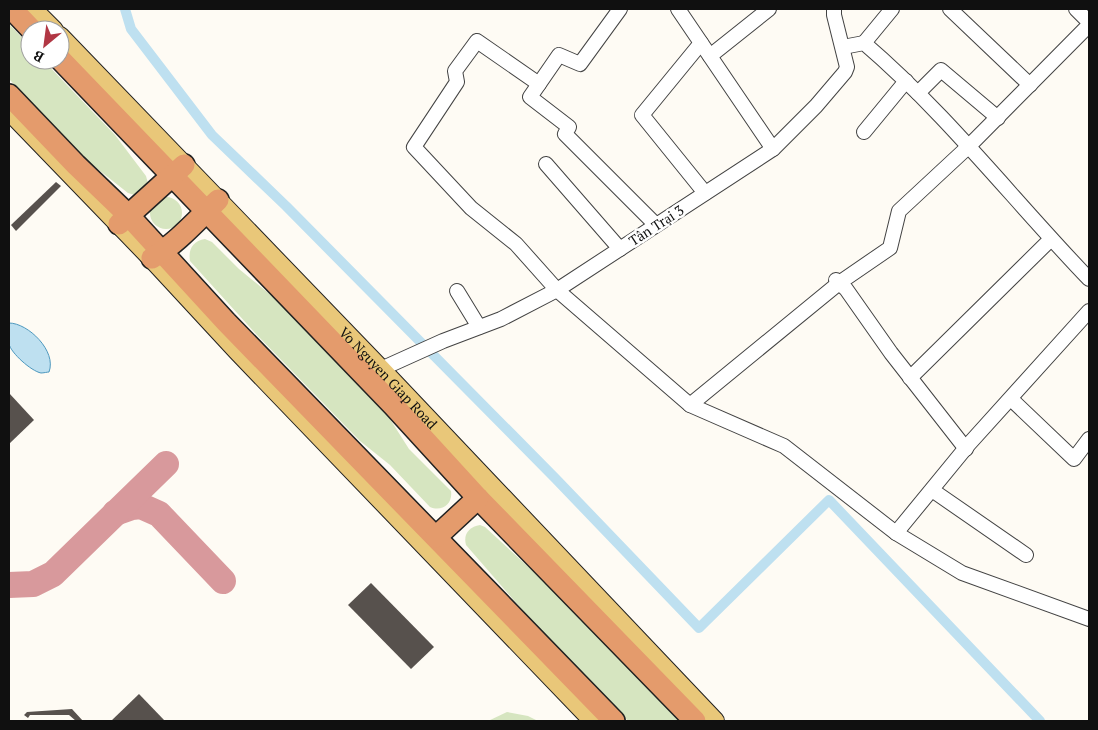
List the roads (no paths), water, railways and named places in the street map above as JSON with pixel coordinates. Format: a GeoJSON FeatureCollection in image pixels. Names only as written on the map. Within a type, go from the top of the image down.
{"type":"FeatureCollection","features":[{"type":"Feature","properties":{"kind":"highway"},"geometry":{"type":"LineString","coordinates":[[12,9],[22,20]]}},
{"type":"Feature","properties":{"kind":"highway","name":"Vo Nguyen Giap Road"},"geometry":{"type":"LineString","coordinates":[[70,68],[178,170],[212,205],[293,299],[478,498],[695,721]]}},
{"type":"Feature","properties":{"kind":"highway"},"geometry":{"type":"LineString","coordinates":[[9,95],[76,165],[123,220],[233,329],[614,721]]}},
{"type":"Feature","properties":{"kind":"highway"},"geometry":{"type":"LineString","coordinates":[[123,220],[178,170]]}},
{"type":"Feature","properties":{"kind":"highway"},"geometry":{"type":"LineString","coordinates":[[157,255],[212,205]]}},
{"type":"Feature","properties":{"kind":"highway"},"geometry":{"type":"LineString","coordinates":[[436,537],[478,498]]}},
{"type":"Feature","properties":{"kind":"highway"},"geometry":{"type":"LineString","coordinates":[[676,701],[701,721]]}},
{"type":"Feature","properties":{"kind":"main road"},"geometry":{"type":"LineString","coordinates":[[34,9],[44,20]]}},
{"type":"Feature","properties":{"kind":"main road","name":"Vo Nguyen Giap Road"},"geometry":{"type":"LineString","coordinates":[[70,47],[178,170]]}},
{"type":"Feature","properties":{"kind":"main road"},"geometry":{"type":"LineString","coordinates":[[9,111],[123,220]]}},
{"type":"Feature","properties":{"kind":"main road","name":"Vo Nguyen Giap Road"},"geometry":{"type":"LineString","coordinates":[[212,205],[288,272],[715,721]]}},
{"type":"Feature","properties":{"kind":"main road"},"geometry":{"type":"LineString","coordinates":[[157,255],[237,351],[593,721]]}},
{"type":"Feature","properties":{"kind":"main road"},"geometry":{"type":"LineString","coordinates":[[288,272],[293,299]]}},
{"type":"Feature","properties":{"kind":"main road"},"geometry":{"type":"LineString","coordinates":[[233,329],[237,351]]}},
{"type":"Feature","properties":{"kind":"street"},"geometry":{"type":"LineString","coordinates":[[620,9],[580,64],[559,55],[530,97],[569,127],[565,134],[656,225]]}},
{"type":"Feature","properties":{"kind":"street"},"geometry":{"type":"LineString","coordinates":[[678,9],[773,149]]}},
{"type":"Feature","properties":{"kind":"street"},"geometry":{"type":"LineString","coordinates":[[710,56],[769,9]]}},
{"type":"Feature","properties":{"kind":"street","name":"Tân Trại 3"},"geometry":{"type":"LineString","coordinates":[[381,369],[427,348],[501,319],[558,290],[773,149],[816,106],[846,72],[847,67],[834,9]]}},
{"type":"Feature","properties":{"kind":"street"},"geometry":{"type":"LineString","coordinates":[[842,47],[864,43],[892,9]]}},
{"type":"Feature","properties":{"kind":"street"},"geometry":{"type":"LineString","coordinates":[[950,9],[1030,85]]}},
{"type":"Feature","properties":{"kind":"street"},"geometry":{"type":"LineString","coordinates":[[690,405],[838,281],[890,248],[899,211],[970,146],[1089,24],[1076,9]]}},
{"type":"Feature","properties":{"kind":"street"},"geometry":{"type":"LineString","coordinates":[[539,84],[477,41],[455,71],[457,82],[414,147],[472,208],[516,244],[558,290],[690,405],[784,446],[896,532],[962,573],[1089,619]]}},
{"type":"Feature","properties":{"kind":"street"},"geometry":{"type":"LineString","coordinates":[[701,43],[642,115],[705,193]]}},
{"type":"Feature","properties":{"kind":"street"},"geometry":{"type":"LineString","coordinates":[[864,43],[906,81],[970,146],[1051,239],[1089,279]]}},
{"type":"Feature","properties":{"kind":"street"},"geometry":{"type":"LineString","coordinates":[[918,93],[941,70],[998,118]]}},
{"type":"Feature","properties":{"kind":"street"},"geometry":{"type":"LineString","coordinates":[[864,132],[906,81]]}},
{"type":"Feature","properties":{"kind":"street"},"geometry":{"type":"LineString","coordinates":[[546,164],[620,249]]}},
{"type":"Feature","properties":{"kind":"street"},"geometry":{"type":"LineString","coordinates":[[910,378],[1051,239]]}},
{"type":"Feature","properties":{"kind":"street"},"geometry":{"type":"LineString","coordinates":[[838,281],[846,289],[910,378],[966,449]]}},
{"type":"Feature","properties":{"kind":"street"},"geometry":{"type":"LineString","coordinates":[[457,291],[479,327]]}},
{"type":"Feature","properties":{"kind":"street"},"geometry":{"type":"LineString","coordinates":[[896,532],[966,449],[1089,311]]}},
{"type":"Feature","properties":{"kind":"street"},"geometry":{"type":"LineString","coordinates":[[1011,400],[1074,459],[1089,439]]}},
{"type":"Feature","properties":{"kind":"street"},"geometry":{"type":"LineString","coordinates":[[932,490],[1026,555]]}},
{"type":"Feature","properties":{"kind":"water"},"geometry":{"type":"Polygon","coordinates":[[[9,323],[17,324],[32,333],[45,347],[49,355],[49,372],[37,372],[13,352],[8,341],[9,323]]]}},
{"type":"Feature","properties":{"kind":"waterway"},"geometry":{"type":"LineString","coordinates":[[125,9],[131,29],[212,135],[286,206],[555,478],[699,628],[829,500],[1040,721]]}}]}
